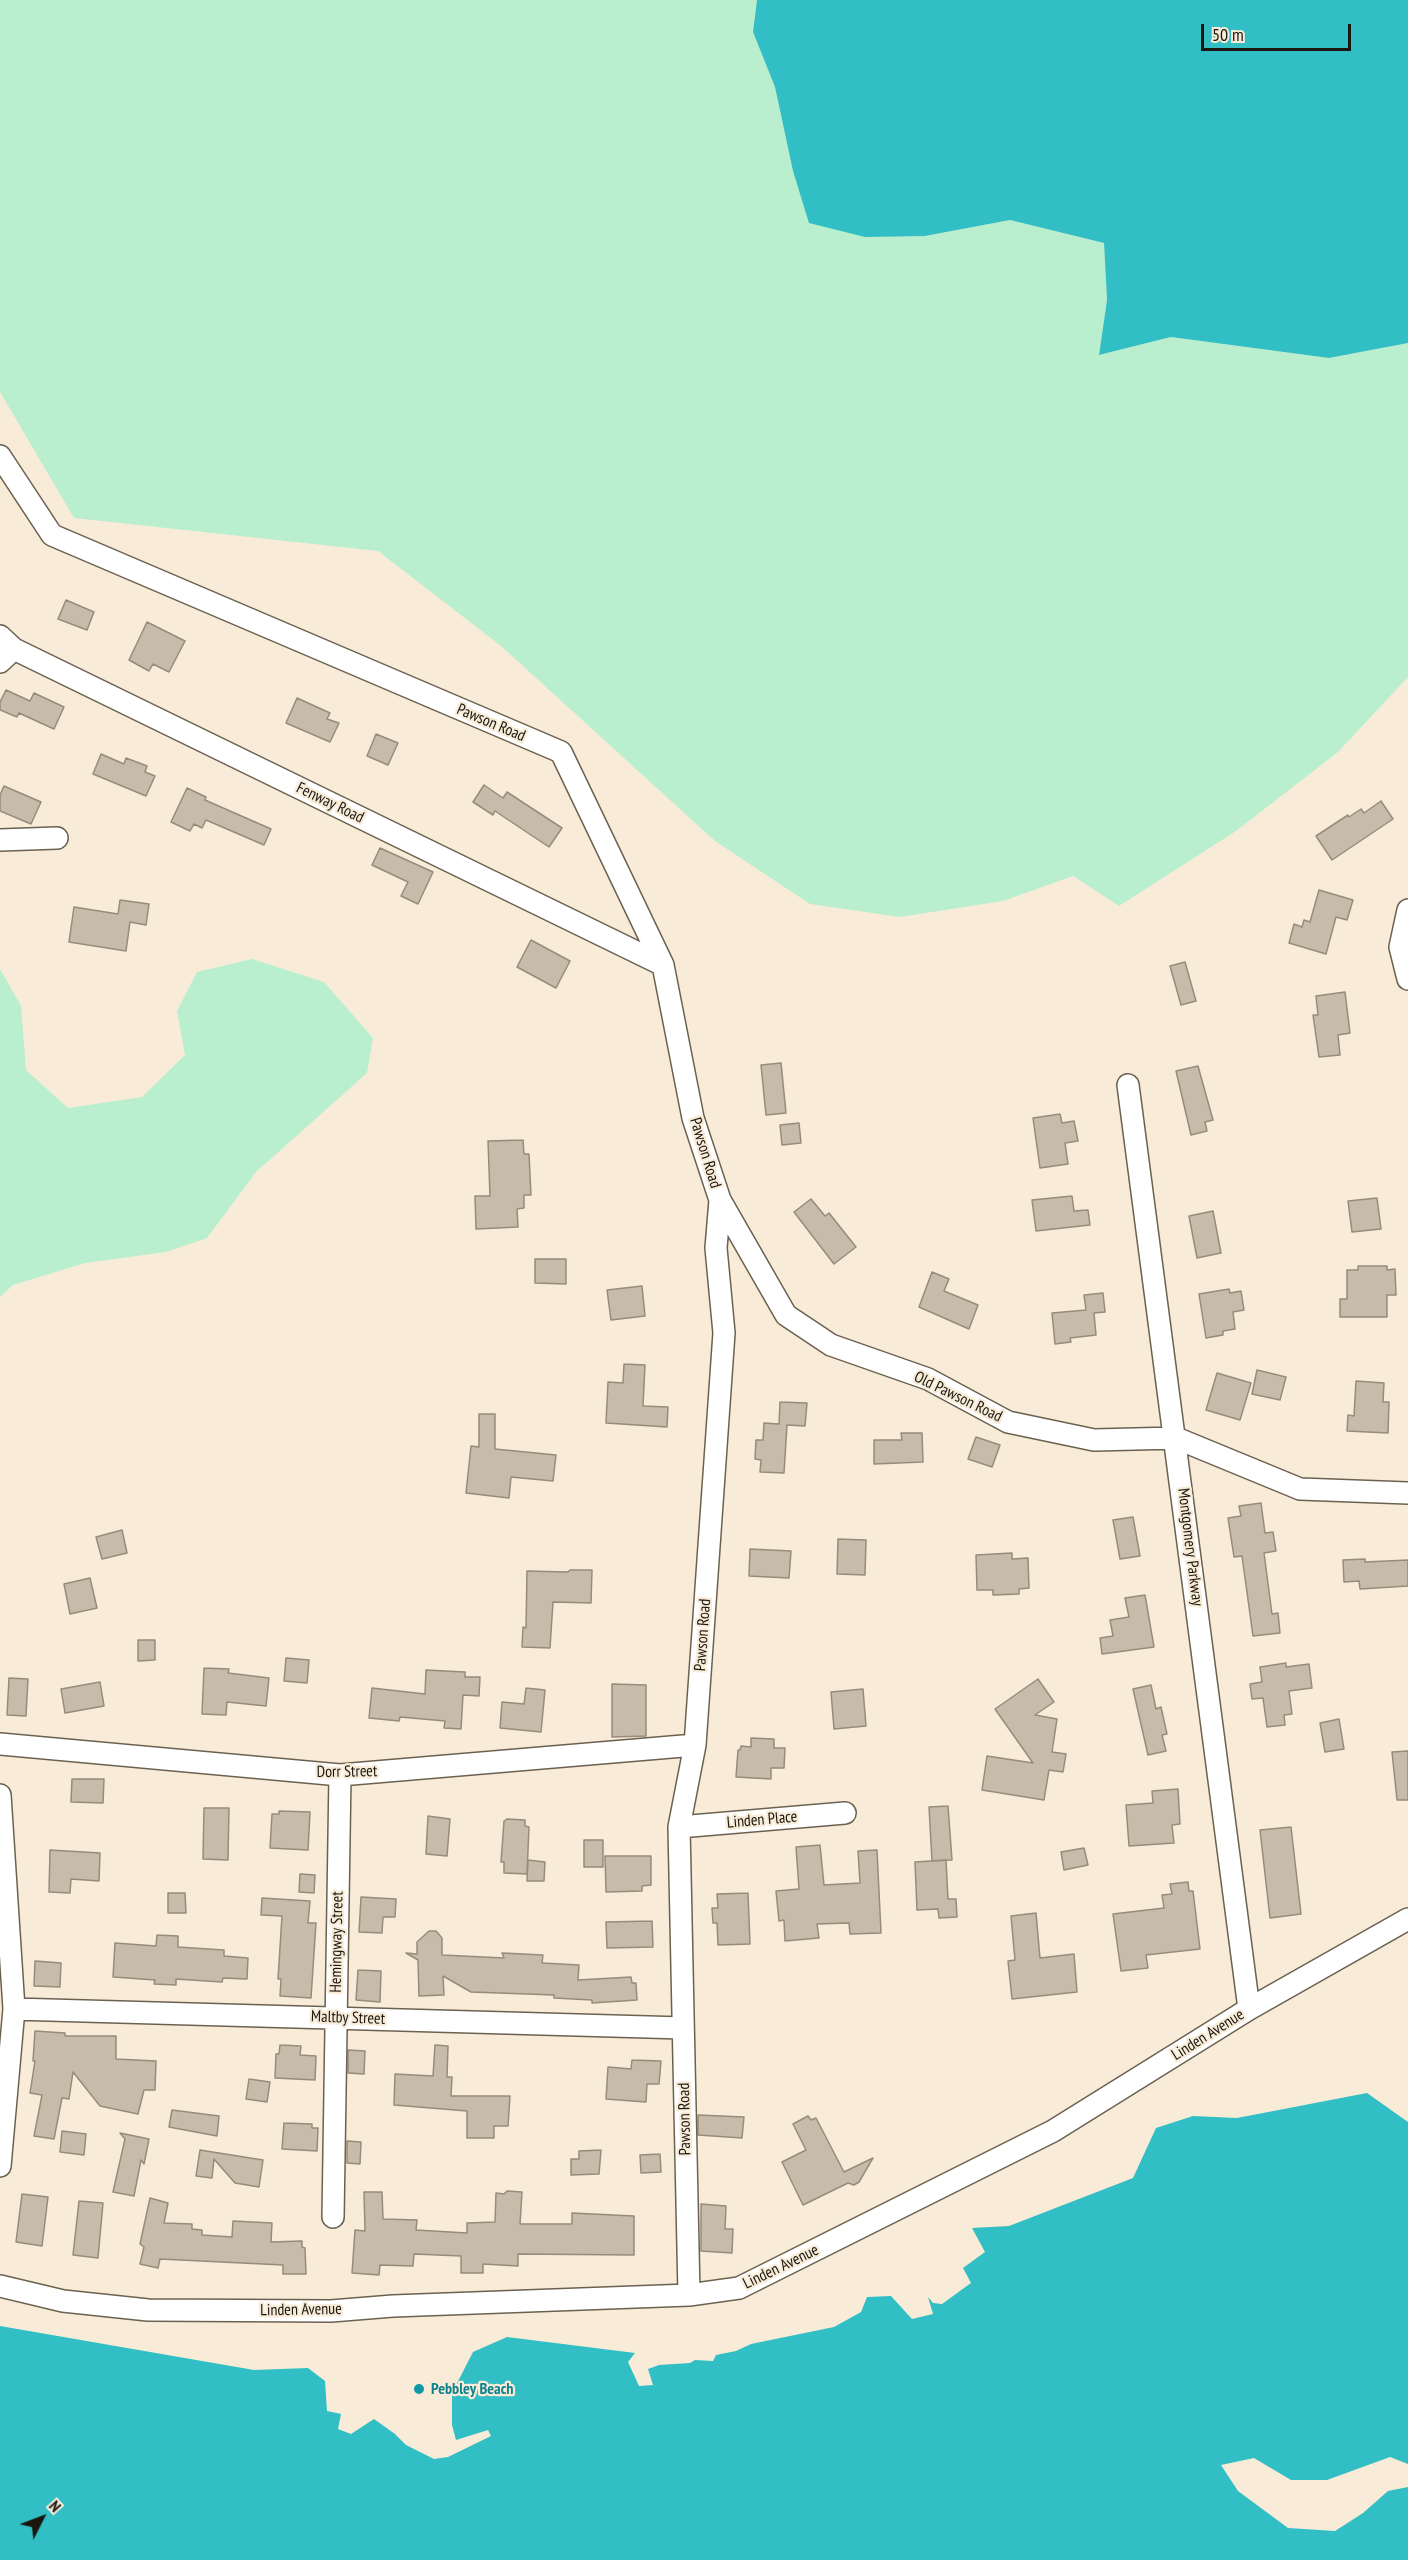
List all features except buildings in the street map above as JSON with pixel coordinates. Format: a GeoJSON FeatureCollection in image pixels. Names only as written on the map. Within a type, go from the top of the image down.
{"type":"FeatureCollection","features":[{"type":"Feature","properties":{"kind":"street","name":"Pawson Road"},"geometry":{"type":"LineString","coordinates":[[0,456],[52,535],[561,752],[663,965],[693,1118],[720,1200],[716,1248],[724,1333],[695,1745],[679,1827],[689,2295]]}},
{"type":"Feature","properties":{"kind":"street","name":"Fenway Road"},"geometry":{"type":"LineString","coordinates":[[5,649],[663,965]]}},
{"type":"Feature","properties":{"kind":"street"},"geometry":{"type":"LineString","coordinates":[[0,840],[57,838]]}},
{"type":"Feature","properties":{"kind":"street"},"geometry":{"type":"LineString","coordinates":[[1408,910],[1400,947],[1408,979]]}},
{"type":"Feature","properties":{"kind":"street","name":"Montgomery Parkway"},"geometry":{"type":"LineString","coordinates":[[1128,1085],[1249,2009]]}},
{"type":"Feature","properties":{"kind":"street","name":"Old Pawson Road"},"geometry":{"type":"LineString","coordinates":[[720,1200],[786,1315],[831,1345],[928,1379],[1008,1422],[1094,1440],[1176,1438],[1300,1489],[1408,1493]]}},
{"type":"Feature","properties":{"kind":"street","name":"Dorr Street"},"geometry":{"type":"LineString","coordinates":[[0,1744],[340,1775],[695,1745]]}},
{"type":"Feature","properties":{"kind":"street","name":"Hemingway Street"},"geometry":{"type":"LineString","coordinates":[[333,2217],[340,1775]]}},
{"type":"Feature","properties":{"kind":"street"},"geometry":{"type":"LineString","coordinates":[[0,1795],[14,2009],[0,2166]]}},
{"type":"Feature","properties":{"kind":"street","name":"Linden Place"},"geometry":{"type":"LineString","coordinates":[[679,1827],[845,1813]]}},
{"type":"Feature","properties":{"kind":"street","name":"Linden Avenue"},"geometry":{"type":"LineString","coordinates":[[0,2286],[63,2301],[148,2310],[331,2311],[393,2306],[689,2295],[739,2288],[1053,2131],[1249,2009],[1408,1919]]}},
{"type":"Feature","properties":{"kind":"street","name":"Maltby Street"},"geometry":{"type":"LineString","coordinates":[[14,2009],[683,2028]]}},
{"type":"Feature","properties":{"kind":"green space"},"geometry":{"type":"Polygon","coordinates":[[[0,0],[757,0],[753,32],[775,87],[793,171],[810,223],[925,236],[1010,220],[1104,243],[1107,300],[1099,355],[1171,337],[1329,358],[1408,343],[1408,677],[1338,752],[1236,831],[1119,906],[1073,876],[1003,901],[900,917],[810,904],[715,841],[501,646],[378,551],[74,518],[0,392],[0,0]]]}},
{"type":"Feature","properties":{"kind":"green space"},"geometry":{"type":"Polygon","coordinates":[[[252,959],[324,982],[373,1038],[367,1073],[256,1172],[207,1238],[166,1252],[85,1263],[13,1285],[0,1297],[0,969],[21,1006],[26,1070],[68,1108],[142,1097],[185,1055],[177,1011],[197,972],[252,959]]]}},
{"type":"Feature","properties":{"kind":"water"},"geometry":{"type":"Polygon","coordinates":[[[757,0],[1408,0],[1408,343],[1329,358],[1171,337],[1099,355],[1107,300],[1104,243],[1010,220],[925,236],[865,237],[809,223],[793,171],[775,87],[753,32],[757,0]]]}},
{"type":"Feature","properties":{"kind":"water"},"geometry":{"type":"Polygon","coordinates":[[[1367,2093],[1408,2122],[1408,2464],[1390,2457],[1327,2480],[1291,2480],[1254,2458],[1221,2465],[1238,2491],[1288,2528],[1335,2531],[1363,2513],[1388,2491],[1408,2487],[1408,2560],[0,2560],[0,2326],[254,2370],[308,2368],[325,2381],[327,2411],[341,2414],[338,2429],[351,2434],[374,2419],[406,2445],[434,2459],[448,2457],[491,2436],[488,2430],[456,2440],[452,2425],[452,2393],[473,2352],[507,2337],[635,2353],[628,2362],[639,2386],[653,2385],[648,2369],[659,2365],[690,2363],[695,2360],[713,2361],[716,2355],[736,2351],[751,2344],[834,2327],[861,2312],[867,2297],[891,2296],[912,2319],[933,2314],[928,2297],[933,2303],[942,2304],[971,2283],[963,2268],[985,2252],[972,2228],[1009,2226],[1133,2178],[1156,2128],[1193,2116],[1237,2118],[1367,2093]]]}},
{"type":"Feature","properties":{"kind":"place","name":"Pebbley Beach"},"geometry":{"type":"Point","coordinates":[419,2389]}}]}
